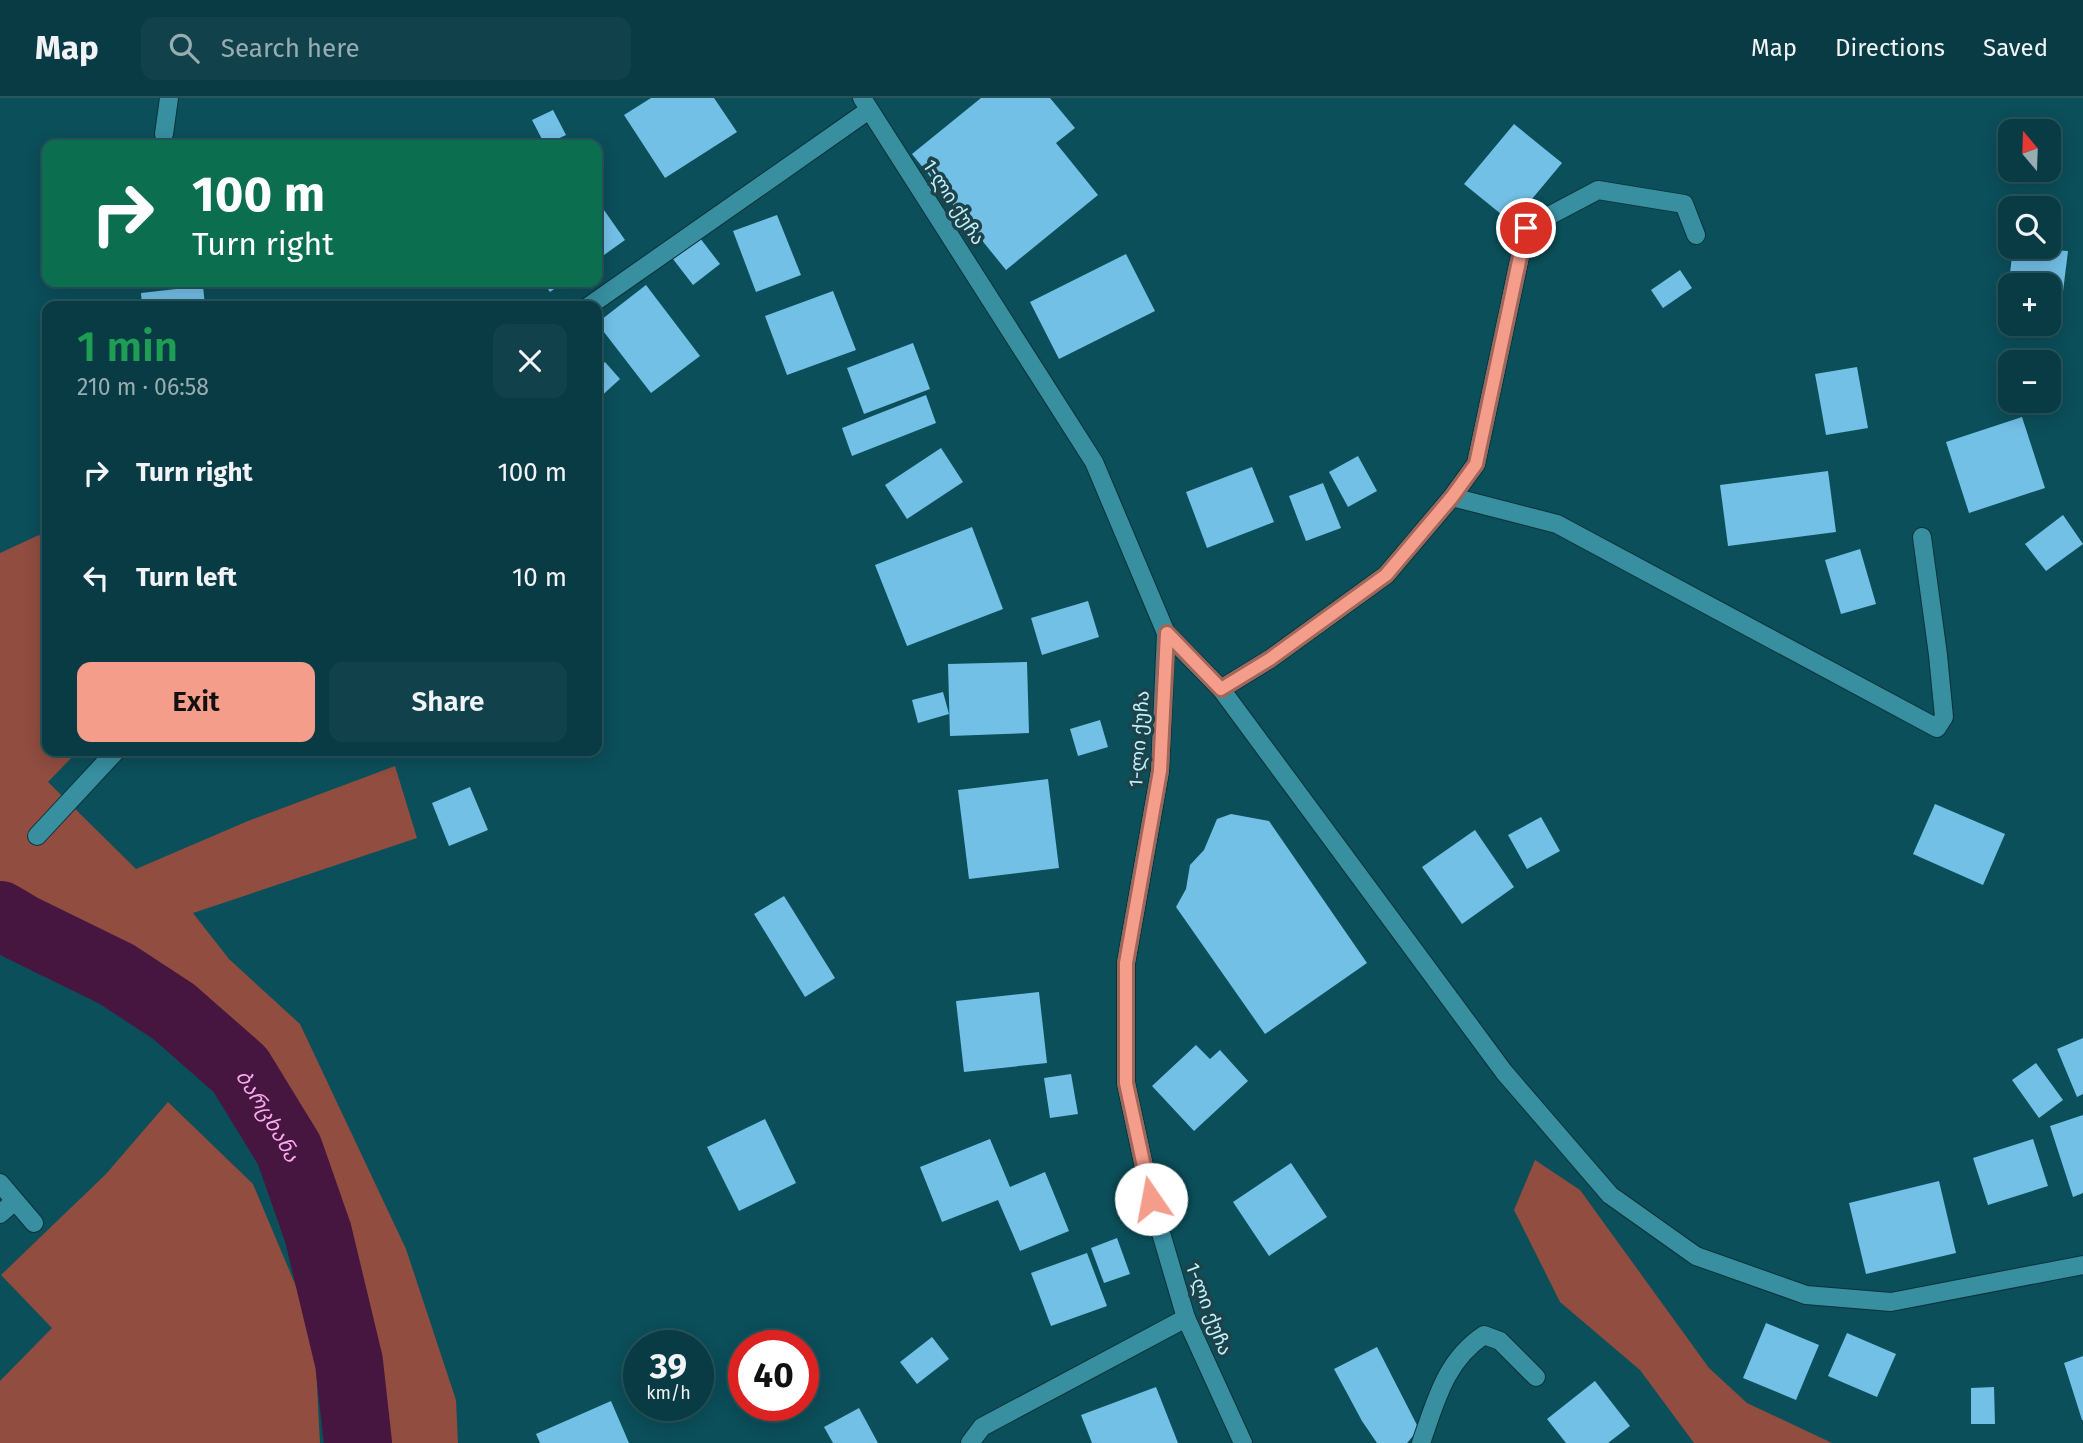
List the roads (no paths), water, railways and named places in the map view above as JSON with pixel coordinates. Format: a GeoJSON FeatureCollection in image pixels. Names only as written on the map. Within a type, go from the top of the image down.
{"type":"FeatureCollection","features":[{"type":"Feature","properties":{"kind":"street"},"geometry":{"type":"LineString","coordinates":[[164,134],[169,98]]}},
{"type":"Feature","properties":{"kind":"street"},"geometry":{"type":"LineString","coordinates":[[596,301],[865,104]]}},
{"type":"Feature","properties":{"kind":"street","name":"1-ლი ქუჩა"},"geometry":{"type":"LineString","coordinates":[[865,104],[1094,462],[1167,633],[1160,771],[1126,963],[1126,1083],[1151,1199],[1186,1318],[1243,1443]]}},
{"type":"Feature","properties":{"kind":"street"},"geometry":{"type":"LineString","coordinates":[[1221,689],[1270,659],[1386,575],[1452,497],[1476,464],[1526,228],[1598,190],[1684,204],[1696,235]]}},
{"type":"Feature","properties":{"kind":"street"},"geometry":{"type":"LineString","coordinates":[[1452,497],[1558,524],[1937,728],[1944,717],[1922,537]]}},
{"type":"Feature","properties":{"kind":"street"},"geometry":{"type":"LineString","coordinates":[[1167,633],[1221,689],[1504,1072],[1610,1195],[1696,1256],[1806,1295],[1891,1302],[2083,1265]]}},
{"type":"Feature","properties":{"kind":"street"},"geometry":{"type":"LineString","coordinates":[[37,836],[111,756]]}},
{"type":"Feature","properties":{"kind":"street"},"geometry":{"type":"LineString","coordinates":[[0,1183],[34,1223]]}},
{"type":"Feature","properties":{"kind":"street"},"geometry":{"type":"LineString","coordinates":[[0,1214],[15,1200]]}},
{"type":"Feature","properties":{"kind":"street"},"geometry":{"type":"LineString","coordinates":[[970,1443],[982,1427],[1186,1318]]}},
{"type":"Feature","properties":{"kind":"street"},"geometry":{"type":"LineString","coordinates":[[1421,1443],[1446,1374],[1469,1345],[1484,1335],[1500,1341],[1536,1377]]}},
{"type":"Feature","properties":{"kind":"waterway","name":"ბარცხანა"},"geometry":{"type":"LineString","coordinates":[[0,915],[116,974],[174,1012],[240,1070],[289,1150],[318,1233],[349,1362],[358,1443]]}}]}
